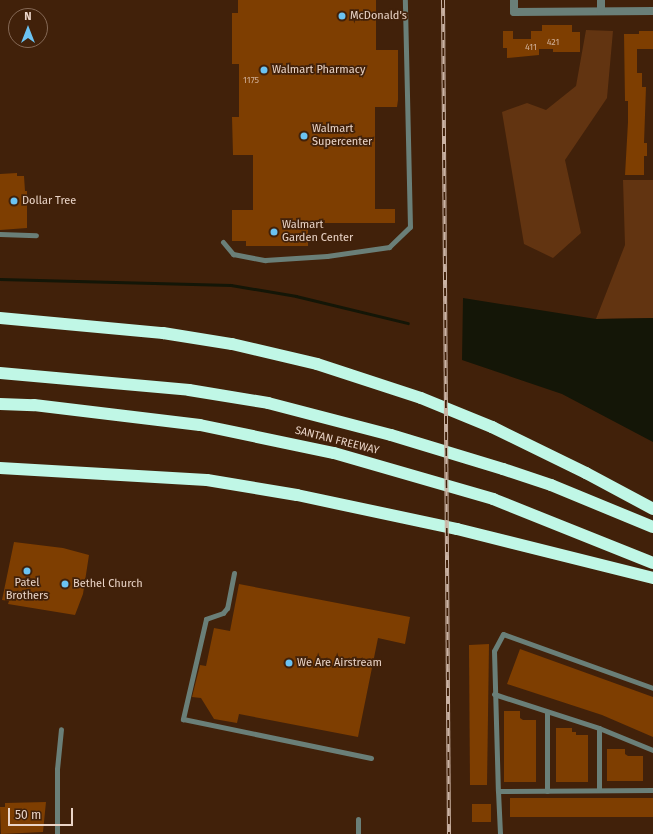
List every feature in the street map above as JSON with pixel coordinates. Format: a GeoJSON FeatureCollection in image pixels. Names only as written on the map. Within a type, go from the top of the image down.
{"type":"FeatureCollection","features":[{"type":"Feature","properties":{"kind":"highway"},"geometry":{"type":"LineString","coordinates":[[0,318],[163,333],[232,344],[317,364],[390,388],[492,427],[586,472],[653,509]]}},
{"type":"Feature","properties":{"kind":"highway","name":"SANTAN FREEWAY"},"geometry":{"type":"LineString","coordinates":[[0,373],[189,390],[268,403],[391,435],[503,469],[551,485],[653,527]]}},
{"type":"Feature","properties":{"kind":"highway","name":"SANTAN FREEWAY"},"geometry":{"type":"LineString","coordinates":[[0,404],[42,406],[200,425],[280,441],[393,469],[493,500],[653,563]]}},
{"type":"Feature","properties":{"kind":"highway"},"geometry":{"type":"LineString","coordinates":[[0,468],[207,480],[297,495],[486,537],[653,578]]}},
{"type":"Feature","properties":{"kind":"street"},"geometry":{"type":"LineString","coordinates":[[514,0],[514,12],[653,11]]}},
{"type":"Feature","properties":{"kind":"street"},"geometry":{"type":"LineString","coordinates":[[601,0],[601,12]]}},
{"type":"Feature","properties":{"kind":"lane"},"geometry":{"type":"LineString","coordinates":[[223,242],[233,254],[265,260],[327,256],[389,247],[410,227],[405,0]]}},
{"type":"Feature","properties":{"kind":"lane"},"geometry":{"type":"LineString","coordinates":[[0,234],[36,235]]}},
{"type":"Feature","properties":{"kind":"lane"},"geometry":{"type":"LineString","coordinates":[[234,573],[227,608],[223,613],[206,619],[183,719],[371,758]]}},
{"type":"Feature","properties":{"kind":"lane"},"geometry":{"type":"LineString","coordinates":[[500,834],[494,694],[494,651],[503,634],[653,688]]}},
{"type":"Feature","properties":{"kind":"lane"},"geometry":{"type":"LineString","coordinates":[[494,694],[599,728],[653,750]]}},
{"type":"Feature","properties":{"kind":"lane"},"geometry":{"type":"LineString","coordinates":[[547,712],[547,791]]}},
{"type":"Feature","properties":{"kind":"lane"},"geometry":{"type":"LineString","coordinates":[[599,728],[599,790]]}},
{"type":"Feature","properties":{"kind":"lane"},"geometry":{"type":"LineString","coordinates":[[57,834],[57,769],[61,729]]}},
{"type":"Feature","properties":{"kind":"lane"},"geometry":{"type":"LineString","coordinates":[[498,791],[653,790]]}},
{"type":"Feature","properties":{"kind":"lane"},"geometry":{"type":"LineString","coordinates":[[358,819],[358,834]]}},
{"type":"Feature","properties":{"kind":"shaded area"},"geometry":{"type":"Polygon","coordinates":[[[586,30],[613,31],[607,98],[565,160],[581,233],[553,258],[524,244],[502,112],[527,103],[546,110],[576,86],[586,30]]]}},
{"type":"Feature","properties":{"kind":"shaded area"},"geometry":{"type":"Polygon","coordinates":[[[623,180],[653,180],[653,318],[596,319],[625,245],[623,180]]]}},
{"type":"Feature","properties":{"kind":"shaded area"},"geometry":{"type":"Polygon","coordinates":[[[463,298],[596,319],[653,318],[653,442],[562,394],[462,360],[463,298]]]}},
{"type":"Feature","properties":{"kind":"building","name":"Walmart Supercenter"},"geometry":{"type":"Polygon","coordinates":[[[238,0],[376,0],[376,50],[398,50],[398,100],[397,107],[375,107],[375,209],[395,209],[395,223],[308,223],[308,246],[246,246],[246,241],[232,241],[232,210],[253,210],[253,155],[233,155],[232,117],[239,117],[239,64],[232,64],[232,13],[238,13],[238,0]]]}},
{"type":"Feature","properties":{"kind":"building"},"geometry":{"type":"Polygon","coordinates":[[[542,25],[572,25],[572,32],[580,32],[580,52],[553,52],[553,49],[539,49],[539,55],[507,58],[507,48],[503,48],[503,31],[513,31],[513,39],[531,39],[531,31],[542,31],[542,25]]]}},
{"type":"Feature","properties":{"kind":"building"},"geometry":{"type":"Polygon","coordinates":[[[639,31],[653,31],[653,49],[637,49],[637,73],[642,73],[642,87],[646,87],[644,143],[647,143],[647,156],[644,156],[644,175],[625,175],[628,101],[625,101],[624,34],[639,34],[639,31]]]}},
{"type":"Feature","properties":{"kind":"building","name":"Dollar Tree"},"geometry":{"type":"Polygon","coordinates":[[[17,173],[17,176],[24,176],[25,191],[27,191],[27,228],[0,230],[0,174],[17,173]]]}},
{"type":"Feature","properties":{"kind":"building"},"geometry":{"type":"Polygon","coordinates":[[[14,542],[63,548],[89,555],[83,594],[75,615],[8,604],[9,601],[2,600],[14,542]]]}},
{"type":"Feature","properties":{"kind":"building"},"geometry":{"type":"Polygon","coordinates":[[[239,584],[410,617],[405,644],[378,638],[358,737],[239,714],[237,723],[214,719],[201,698],[192,697],[200,665],[206,666],[214,628],[230,631],[239,584]]]}},
{"type":"Feature","properties":{"kind":"building"},"geometry":{"type":"Polygon","coordinates":[[[489,644],[487,785],[470,785],[469,645],[489,644]]]}},
{"type":"Feature","properties":{"kind":"building"},"geometry":{"type":"Polygon","coordinates":[[[520,649],[653,697],[653,737],[602,715],[507,684],[520,649]]]}},
{"type":"Feature","properties":{"kind":"building"},"geometry":{"type":"Polygon","coordinates":[[[504,711],[520,711],[520,718],[523,720],[536,720],[536,782],[504,782],[504,711]]]}},
{"type":"Feature","properties":{"kind":"building"},"geometry":{"type":"Polygon","coordinates":[[[556,728],[572,728],[572,732],[576,732],[576,735],[588,735],[588,782],[556,782],[556,728]]]}},
{"type":"Feature","properties":{"kind":"building"},"geometry":{"type":"Polygon","coordinates":[[[607,749],[625,749],[625,754],[628,756],[643,756],[643,781],[607,781],[607,749]]]}},
{"type":"Feature","properties":{"kind":"building"},"geometry":{"type":"Polygon","coordinates":[[[510,798],[653,798],[653,817],[510,817],[510,798]]]}},
{"type":"Feature","properties":{"kind":"building"},"geometry":{"type":"Polygon","coordinates":[[[46,802],[43,832],[1,834],[0,807],[5,807],[5,803],[46,802]]]}},
{"type":"Feature","properties":{"kind":"building"},"geometry":{"type":"Polygon","coordinates":[[[472,804],[491,804],[491,822],[472,822],[472,804]]]}},
{"type":"Feature","properties":{"kind":"waterway"},"geometry":{"type":"LineString","coordinates":[[0,279],[231,285],[296,296],[408,323]]}},
{"type":"Feature","properties":{"kind":"railway"},"geometry":{"type":"LineString","coordinates":[[443,0],[449,834]]}},
{"type":"Feature","properties":{"kind":"place","name":"McDonald's"},"geometry":{"type":"Point","coordinates":[342,16]}},
{"type":"Feature","properties":{"kind":"place","name":"Walmart Pharmacy"},"geometry":{"type":"Point","coordinates":[264,70]}},
{"type":"Feature","properties":{"kind":"place","name":"Walmart Supercenter"},"geometry":{"type":"Point","coordinates":[304,136]}},
{"type":"Feature","properties":{"kind":"place","name":"Dollar Tree"},"geometry":{"type":"Point","coordinates":[14,201]}},
{"type":"Feature","properties":{"kind":"place","name":"Walmart Garden Center"},"geometry":{"type":"Point","coordinates":[274,232]}},
{"type":"Feature","properties":{"kind":"place","name":"Patel Brothers"},"geometry":{"type":"Point","coordinates":[27,571]}},
{"type":"Feature","properties":{"kind":"place","name":"Bethel Church"},"geometry":{"type":"Point","coordinates":[65,584]}},
{"type":"Feature","properties":{"kind":"place","name":"We Are Airstream"},"geometry":{"type":"Point","coordinates":[289,663]}}]}
